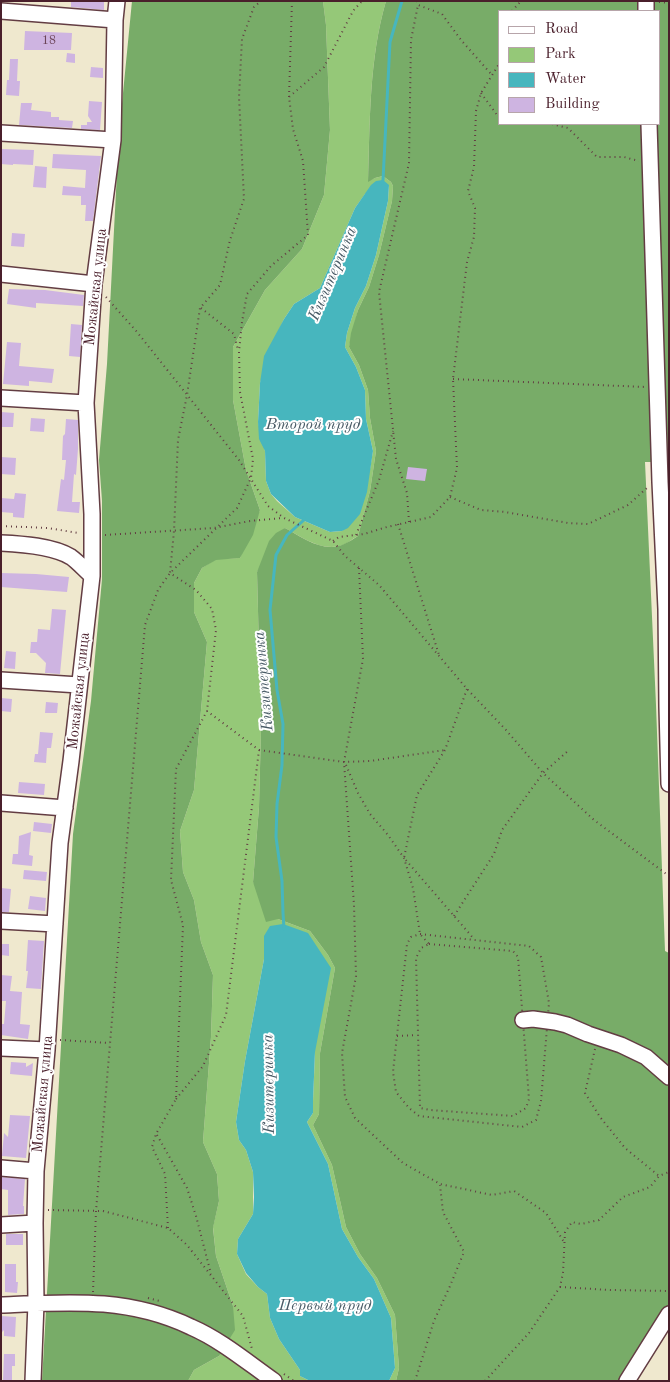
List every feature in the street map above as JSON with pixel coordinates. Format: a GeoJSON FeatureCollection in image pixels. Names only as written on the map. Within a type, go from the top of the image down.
{"type":"FeatureCollection","features":[{"type":"Feature","properties":{"kind":"street","name":"Можайская улица"},"geometry":{"type":"LineString","coordinates":[[32,1381],[36,1171],[56,924],[60,843],[92,576],[86,403],[94,284],[113,140],[117,1]]}},
{"type":"Feature","properties":{"kind":"street"},"geometry":{"type":"LineString","coordinates":[[1,12],[115,20]]}},
{"type":"Feature","properties":{"kind":"street"},"geometry":{"type":"LineString","coordinates":[[650,125],[660,482],[667,609],[669,784]]}},
{"type":"Feature","properties":{"kind":"street"},"geometry":{"type":"LineString","coordinates":[[1,132],[113,140]]}},
{"type":"Feature","properties":{"kind":"street"},"geometry":{"type":"LineString","coordinates":[[1,274],[94,284]]}},
{"type":"Feature","properties":{"kind":"street"},"geometry":{"type":"LineString","coordinates":[[1,398],[86,403]]}},
{"type":"Feature","properties":{"kind":"street"},"geometry":{"type":"LineString","coordinates":[[1,543],[31,545],[62,553],[72,558],[92,576]]}},
{"type":"Feature","properties":{"kind":"street"},"geometry":{"type":"LineString","coordinates":[[1,680],[79,685]]}},
{"type":"Feature","properties":{"kind":"street"},"geometry":{"type":"LineString","coordinates":[[1,804],[65,808]]}},
{"type":"Feature","properties":{"kind":"street"},"geometry":{"type":"LineString","coordinates":[[1,922],[56,924]]}},
{"type":"Feature","properties":{"kind":"street"},"geometry":{"type":"LineString","coordinates":[[523,1020],[533,1019],[567,1025],[621,1045],[646,1057],[669,1078]]}},
{"type":"Feature","properties":{"kind":"street"},"geometry":{"type":"LineString","coordinates":[[1,1048],[47,1045]]}},
{"type":"Feature","properties":{"kind":"street"},"geometry":{"type":"LineString","coordinates":[[1,1168],[36,1171]]}},
{"type":"Feature","properties":{"kind":"street"},"geometry":{"type":"LineString","coordinates":[[1,1225],[35,1217]]}},
{"type":"Feature","properties":{"kind":"street"},"geometry":{"type":"LineString","coordinates":[[1,1305],[82,1302],[125,1306],[148,1311],[193,1327],[225,1346],[274,1381]]}},
{"type":"Feature","properties":{"kind":"street"},"geometry":{"type":"LineString","coordinates":[[627,1381],[669,1314]]}},
{"type":"Feature","properties":{"kind":"path"},"geometry":{"type":"LineString","coordinates":[[170,573],[178,440],[200,308],[220,285],[230,240],[244,198],[239,97],[242,39],[254,7],[261,1]]}},
{"type":"Feature","properties":{"kind":"path"},"geometry":{"type":"LineString","coordinates":[[93,1293],[96,1211],[145,625],[158,590],[170,573],[214,528],[237,508],[251,478],[254,459],[240,392],[239,352],[247,294],[271,266],[308,235],[303,161],[293,129],[289,97],[292,1]]}},
{"type":"Feature","properties":{"kind":"path"},"geometry":{"type":"LineString","coordinates":[[289,97],[324,67],[353,11],[362,1]]}},
{"type":"Feature","properties":{"kind":"path"},"geometry":{"type":"LineString","coordinates":[[409,522],[407,493],[396,460],[379,292],[409,163],[411,40],[418,5],[417,1]]}},
{"type":"Feature","properties":{"kind":"path"},"geometry":{"type":"LineString","coordinates":[[656,1],[669,3]]}},
{"type":"Feature","properties":{"kind":"path"},"geometry":{"type":"LineString","coordinates":[[418,5],[442,14],[460,40],[485,65],[492,75]]}},
{"type":"Feature","properties":{"kind":"path"},"geometry":{"type":"LineString","coordinates":[[333,541],[339,537],[364,534],[431,517],[450,498],[457,468],[453,379],[467,262],[474,238],[475,208],[468,191],[474,167],[476,111],[481,93],[498,66]]}},
{"type":"Feature","properties":{"kind":"path"},"geometry":{"type":"LineString","coordinates":[[481,93],[498,116]]}},
{"type":"Feature","properties":{"kind":"path"},"geometry":{"type":"LineString","coordinates":[[556,125],[568,128],[597,157],[624,157],[651,163]]}},
{"type":"Feature","properties":{"kind":"path"},"geometry":{"type":"LineString","coordinates":[[94,284],[137,332],[239,460],[268,506],[284,518],[333,541],[346,556],[379,585],[467,689],[543,773],[594,820],[669,876]]}},
{"type":"Feature","properties":{"kind":"path"},"geometry":{"type":"LineString","coordinates":[[200,308],[234,334],[239,352]]}},
{"type":"Feature","properties":{"kind":"path"},"geometry":{"type":"LineString","coordinates":[[453,379],[657,388]]}},
{"type":"Feature","properties":{"kind":"path"},"geometry":{"type":"LineString","coordinates":[[356,535],[379,480],[393,430]]}},
{"type":"Feature","properties":{"kind":"path"},"geometry":{"type":"LineString","coordinates":[[450,498],[481,510],[505,512],[568,523],[588,524],[628,505],[645,489],[660,482]]}},
{"type":"Feature","properties":{"kind":"path"},"geometry":{"type":"LineString","coordinates":[[1,526],[48,528],[92,536],[214,528],[250,520],[284,518]]}},
{"type":"Feature","properties":{"kind":"path"},"geometry":{"type":"LineString","coordinates":[[398,524],[440,658]]}},
{"type":"Feature","properties":{"kind":"path"},"geometry":{"type":"LineString","coordinates":[[360,568],[363,659],[344,762],[356,976],[342,1053],[345,1097],[355,1118],[403,1163],[440,1184],[492,1195],[514,1191],[546,1213],[564,1242]]}},
{"type":"Feature","properties":{"kind":"path"},"geometry":{"type":"LineString","coordinates":[[170,573],[196,590],[212,609],[216,630],[207,711],[176,770],[171,880],[184,925],[176,1099]]}},
{"type":"Feature","properties":{"kind":"path"},"geometry":{"type":"LineString","coordinates":[[429,944],[420,934],[413,888],[404,858],[417,795],[445,750],[467,689]]}},
{"type":"Feature","properties":{"kind":"path"},"geometry":{"type":"LineString","coordinates":[[207,711],[259,750],[344,762],[370,761],[445,750]]}},
{"type":"Feature","properties":{"kind":"path"},"geometry":{"type":"LineString","coordinates":[[168,1228],[165,1174],[152,1147],[156,1134],[176,1099],[203,1066],[226,1015],[259,750]]}},
{"type":"Feature","properties":{"kind":"path"},"geometry":{"type":"LineString","coordinates":[[454,916],[494,854],[502,830],[543,773],[569,750]]}},
{"type":"Feature","properties":{"kind":"path"},"geometry":{"type":"LineString","coordinates":[[344,762],[370,814],[404,858],[475,940]]}},
{"type":"Feature","properties":{"kind":"path"},"geometry":{"type":"LineString","coordinates":[[420,934],[529,946],[541,957],[549,1003],[541,1102],[536,1120],[522,1126],[419,1116],[409,1108],[396,1092],[393,1072],[407,944],[411,937],[420,934]]}},
{"type":"Feature","properties":{"kind":"path"},"geometry":{"type":"LineString","coordinates":[[429,944],[513,951],[518,957],[523,1020],[529,1099],[526,1108],[513,1116],[420,1108],[416,958],[421,948],[429,944]]}},
{"type":"Feature","properties":{"kind":"path"},"geometry":{"type":"LineString","coordinates":[[397,1036],[418,1035]]}},
{"type":"Feature","properties":{"kind":"path"},"geometry":{"type":"LineString","coordinates":[[600,1038],[594,1052],[584,1092],[600,1117],[625,1148],[659,1176]]}},
{"type":"Feature","properties":{"kind":"path"},"geometry":{"type":"LineString","coordinates":[[47,1045],[110,1043]]}},
{"type":"Feature","properties":{"kind":"path"},"geometry":{"type":"LineString","coordinates":[[156,1134],[187,1188],[212,1276]]}},
{"type":"Feature","properties":{"kind":"path"},"geometry":{"type":"LineString","coordinates":[[485,1381],[529,1333],[560,1287],[563,1273],[564,1242],[566,1232],[572,1222],[581,1224],[599,1220],[623,1197],[650,1187],[659,1176],[669,1172]]}},
{"type":"Feature","properties":{"kind":"path"},"geometry":{"type":"LineString","coordinates":[[415,1381],[434,1321],[464,1252],[443,1212],[440,1184]]}},
{"type":"Feature","properties":{"kind":"path"},"geometry":{"type":"LineString","coordinates":[[35,1217],[104,1211],[168,1228],[187,1246],[243,1316],[252,1351]]}},
{"type":"Feature","properties":{"kind":"path"},"geometry":{"type":"LineString","coordinates":[[560,1287],[669,1291]]}},
{"type":"Feature","properties":{"kind":"green space"},"geometry":{"type":"Polygon","coordinates":[[[132,1],[323,1],[326,25],[330,130],[324,195],[302,249],[265,290],[233,347],[233,400],[246,470],[260,510],[253,535],[240,558],[216,560],[202,568],[194,583],[194,612],[207,642],[194,790],[180,831],[183,872],[194,900],[201,942],[213,975],[211,1037],[203,1142],[217,1174],[219,1201],[213,1228],[216,1256],[233,1306],[235,1330],[219,1356],[194,1370],[188,1381],[42,1381],[73,834],[91,701],[102,579],[102,501],[99,460],[107,364],[119,134],[132,1]]]}},
{"type":"Feature","properties":{"kind":"green space"},"geometry":{"type":"Polygon","coordinates":[[[323,1],[386,1],[380,23],[373,68],[368,181],[383,176],[391,182],[393,186],[392,201],[379,255],[369,287],[358,310],[349,347],[359,365],[368,390],[370,418],[376,451],[370,491],[358,536],[340,546],[325,547],[285,528],[257,572],[261,729],[259,807],[253,882],[278,919],[310,931],[335,968],[320,1053],[319,1114],[313,1125],[332,1165],[346,1227],[360,1254],[377,1278],[395,1315],[399,1368],[396,1381],[389,1381],[395,1368],[391,1318],[374,1279],[358,1257],[342,1229],[328,1164],[307,1122],[313,1113],[315,1053],[264,936],[264,959],[236,1122],[239,1140],[246,1150],[253,1172],[253,1214],[238,1239],[237,1254],[246,1274],[267,1294],[270,1318],[279,1339],[300,1370],[300,1376],[310,1381],[188,1381],[194,1370],[219,1356],[233,1306],[216,1256],[213,1227],[219,1201],[217,1174],[203,1142],[211,1037],[213,975],[201,942],[194,900],[183,872],[180,831],[194,790],[207,642],[194,612],[194,583],[202,568],[216,559],[240,558],[260,510],[246,470],[233,400],[233,347],[265,290],[302,249],[324,195],[330,130],[326,25],[323,1]],[[389,185],[365,194],[355,208],[320,288],[294,304],[284,319],[276,336],[260,383],[258,422],[265,451],[266,481],[271,494],[295,517],[330,532],[342,531],[370,469],[373,451],[366,419],[365,390],[356,367],[345,347],[347,333],[355,308],[366,286],[376,255],[388,201],[389,185]]]}},
{"type":"Feature","properties":{"kind":"green space"},"geometry":{"type":"Polygon","coordinates":[[[386,1],[669,1],[669,462],[645,462],[665,951],[669,953],[669,1316],[628,1381],[396,1381],[399,1368],[395,1315],[377,1278],[360,1254],[346,1227],[332,1165],[313,1125],[319,1114],[320,1053],[335,968],[310,931],[278,919],[266,922],[253,882],[259,807],[261,729],[257,572],[269,541],[276,533],[285,528],[306,540],[329,547],[344,544],[358,536],[370,491],[376,451],[370,418],[368,390],[359,365],[349,347],[358,310],[369,287],[379,255],[392,201],[393,186],[391,182],[383,176],[368,182],[371,90],[376,45],[386,1]]]}},
{"type":"Feature","properties":{"kind":"water","name":"Второй пруд"},"geometry":{"type":"Polygon","coordinates":[[[383,180],[389,185],[388,201],[376,255],[366,286],[355,308],[347,333],[345,347],[356,367],[365,390],[366,419],[373,451],[367,492],[360,514],[348,528],[342,531],[330,532],[295,517],[271,494],[266,481],[265,451],[259,439],[258,422],[260,383],[264,356],[294,304],[320,288],[355,208],[371,185],[376,181],[383,180]]]}},
{"type":"Feature","properties":{"kind":"water","name":"Первый пруд"},"geometry":{"type":"Polygon","coordinates":[[[283,924],[308,933],[331,968],[315,1052],[313,1113],[307,1122],[328,1164],[342,1229],[358,1257],[374,1279],[391,1318],[395,1368],[389,1381],[310,1381],[300,1376],[300,1370],[279,1339],[270,1318],[267,1294],[246,1273],[237,1254],[238,1239],[253,1214],[254,1197],[253,1172],[246,1150],[239,1140],[236,1122],[264,959],[264,936],[270,926],[283,924]]]}},
{"type":"Feature","properties":{"kind":"building"},"geometry":{"type":"Polygon","coordinates":[[[71,1],[104,1],[104,10],[71,7],[71,1]]]}},
{"type":"Feature","properties":{"kind":"building"},"geometry":{"type":"Polygon","coordinates":[[[25,31],[72,33],[71,50],[24,50],[25,31]]]}},
{"type":"Feature","properties":{"kind":"building"},"geometry":{"type":"Polygon","coordinates":[[[67,53],[75,54],[75,63],[66,62],[67,53]]]}},
{"type":"Feature","properties":{"kind":"building"},"geometry":{"type":"Polygon","coordinates":[[[10,59],[18,59],[17,81],[20,81],[19,96],[6,95],[10,59]]]}},
{"type":"Feature","properties":{"kind":"building"},"geometry":{"type":"Polygon","coordinates":[[[91,67],[103,68],[103,78],[90,77],[91,67]]]}},
{"type":"Feature","properties":{"kind":"building"},"geometry":{"type":"Polygon","coordinates":[[[89,101],[102,102],[100,130],[81,129],[81,125],[87,125],[87,122],[92,122],[88,116],[89,101]]]}},
{"type":"Feature","properties":{"kind":"building"},"geometry":{"type":"Polygon","coordinates":[[[21,103],[32,103],[31,110],[51,112],[51,117],[59,117],[59,120],[73,121],[72,128],[19,125],[21,103]]]}},
{"type":"Feature","properties":{"kind":"building"},"geometry":{"type":"Polygon","coordinates":[[[1,149],[34,150],[33,165],[1,164],[1,149]]]}},
{"type":"Feature","properties":{"kind":"building"},"geometry":{"type":"Polygon","coordinates":[[[53,154],[101,156],[93,221],[85,221],[86,205],[81,205],[81,196],[62,195],[63,186],[85,188],[86,170],[52,168],[53,154]]]}},
{"type":"Feature","properties":{"kind":"building"},"geometry":{"type":"Polygon","coordinates":[[[35,166],[47,167],[46,188],[33,187],[35,166]]]}},
{"type":"Feature","properties":{"kind":"building"},"geometry":{"type":"Polygon","coordinates":[[[12,233],[25,234],[24,247],[11,246],[12,233]]]}},
{"type":"Feature","properties":{"kind":"building"},"geometry":{"type":"Polygon","coordinates":[[[9,289],[45,290],[84,295],[83,306],[36,303],[36,308],[7,304],[9,289]]]}},
{"type":"Feature","properties":{"kind":"building"},"geometry":{"type":"Polygon","coordinates":[[[71,324],[82,325],[80,357],[69,356],[71,324]]]}},
{"type":"Feature","properties":{"kind":"building"},"geometry":{"type":"Polygon","coordinates":[[[7,342],[21,343],[19,366],[54,369],[52,383],[29,381],[29,386],[3,384],[7,342]]]}},
{"type":"Feature","properties":{"kind":"building"},"geometry":{"type":"Polygon","coordinates":[[[1,412],[14,413],[13,427],[1,427],[1,412]]]}},
{"type":"Feature","properties":{"kind":"building"},"geometry":{"type":"Polygon","coordinates":[[[31,418],[45,419],[44,432],[30,431],[31,418]]]}},
{"type":"Feature","properties":{"kind":"building"},"geometry":{"type":"Polygon","coordinates":[[[66,419],[78,420],[78,449],[72,502],[80,502],[79,513],[57,511],[61,479],[64,480],[66,460],[62,460],[66,419]]]}},
{"type":"Feature","properties":{"kind":"building"},"geometry":{"type":"Polygon","coordinates":[[[1,457],[16,458],[15,475],[1,474],[1,457]]]}},
{"type":"Feature","properties":{"kind":"building"},"geometry":{"type":"Polygon","coordinates":[[[408,467],[427,469],[425,481],[406,479],[408,467]]]}},
{"type":"Feature","properties":{"kind":"building"},"geometry":{"type":"Polygon","coordinates":[[[15,493],[26,494],[24,518],[13,517],[13,513],[1,512],[1,498],[14,499],[15,493]]]}},
{"type":"Feature","properties":{"kind":"building"},"geometry":{"type":"Polygon","coordinates":[[[1,573],[69,577],[67,592],[1,587],[1,573]]]}},
{"type":"Feature","properties":{"kind":"building"},"geometry":{"type":"Polygon","coordinates":[[[52,609],[66,610],[60,674],[45,673],[46,663],[36,653],[30,653],[31,642],[37,642],[38,629],[50,630],[52,609]]]}},
{"type":"Feature","properties":{"kind":"building"},"geometry":{"type":"Polygon","coordinates":[[[6,651],[16,652],[15,669],[4,668],[6,651]]]}},
{"type":"Feature","properties":{"kind":"building"},"geometry":{"type":"Polygon","coordinates":[[[1,698],[12,699],[11,712],[1,711],[1,698]]]}},
{"type":"Feature","properties":{"kind":"building"},"geometry":{"type":"Polygon","coordinates":[[[46,702],[58,703],[57,713],[45,713],[46,702]]]}},
{"type":"Feature","properties":{"kind":"building"},"geometry":{"type":"Polygon","coordinates":[[[40,732],[53,733],[51,748],[47,748],[46,763],[34,762],[35,754],[38,754],[40,732]]]}},
{"type":"Feature","properties":{"kind":"building"},"geometry":{"type":"Polygon","coordinates":[[[19,782],[45,784],[44,795],[18,793],[19,782]]]}},
{"type":"Feature","properties":{"kind":"building"},"geometry":{"type":"Polygon","coordinates":[[[34,822],[52,824],[51,833],[33,831],[34,822]]]}},
{"type":"Feature","properties":{"kind":"building"},"geometry":{"type":"Polygon","coordinates":[[[31,832],[29,855],[33,856],[32,866],[12,864],[13,854],[18,854],[19,836],[31,832]]]}},
{"type":"Feature","properties":{"kind":"building"},"geometry":{"type":"Polygon","coordinates":[[[24,870],[47,872],[46,881],[23,879],[24,870]]]}},
{"type":"Feature","properties":{"kind":"building"},"geometry":{"type":"Polygon","coordinates":[[[1,888],[11,889],[9,912],[1,912],[1,888]]]}},
{"type":"Feature","properties":{"kind":"building"},"geometry":{"type":"Polygon","coordinates":[[[30,896],[46,898],[45,911],[28,909],[30,896]]]}},
{"type":"Feature","properties":{"kind":"building"},"geometry":{"type":"Polygon","coordinates":[[[28,940],[44,941],[41,989],[26,988],[28,940]]]}},
{"type":"Feature","properties":{"kind":"building"},"geometry":{"type":"Polygon","coordinates":[[[1,944],[9,944],[9,956],[1,955],[1,944]]]}},
{"type":"Feature","properties":{"kind":"building"},"geometry":{"type":"Polygon","coordinates":[[[1,975],[12,976],[10,991],[22,992],[20,1024],[30,1025],[28,1039],[1,1035],[1,1024],[4,1024],[6,1001],[1,1001],[1,975]]]}},
{"type":"Feature","properties":{"kind":"building"},"geometry":{"type":"Polygon","coordinates":[[[11,1062],[26,1063],[26,1067],[33,1063],[32,1076],[10,1074],[11,1062]]]}},
{"type":"Feature","properties":{"kind":"building"},"geometry":{"type":"Polygon","coordinates":[[[10,1115],[30,1116],[26,1158],[2,1156],[4,1133],[8,1137],[10,1115]]]}},
{"type":"Feature","properties":{"kind":"building"},"geometry":{"type":"Polygon","coordinates":[[[1,1177],[25,1179],[24,1214],[8,1215],[8,1190],[1,1189],[1,1177]]]}},
{"type":"Feature","properties":{"kind":"building"},"geometry":{"type":"Polygon","coordinates":[[[6,1234],[23,1234],[23,1245],[6,1245],[6,1234]]]}},
{"type":"Feature","properties":{"kind":"building"},"geometry":{"type":"Polygon","coordinates":[[[5,1264],[16,1264],[17,1293],[5,1292],[5,1264]]]}},
{"type":"Feature","properties":{"kind":"building"},"geometry":{"type":"Polygon","coordinates":[[[1,1316],[16,1317],[15,1337],[4,1336],[4,1330],[1,1333],[1,1316]]]}},
{"type":"Feature","properties":{"kind":"building"},"geometry":{"type":"Polygon","coordinates":[[[4,1354],[15,1354],[15,1366],[12,1366],[12,1381],[3,1381],[4,1354]]]}},
{"type":"Feature","properties":{"kind":"waterway","name":"Кизитеринка"},"geometry":{"type":"LineString","coordinates":[[382,183],[390,42],[402,1]]}},
{"type":"Feature","properties":{"kind":"waterway","name":"Кизитеринка"},"geometry":{"type":"LineString","coordinates":[[284,929],[282,881],[276,837],[277,804],[282,765],[283,724],[277,690],[270,610],[276,555],[287,535],[304,518]]}}]}
